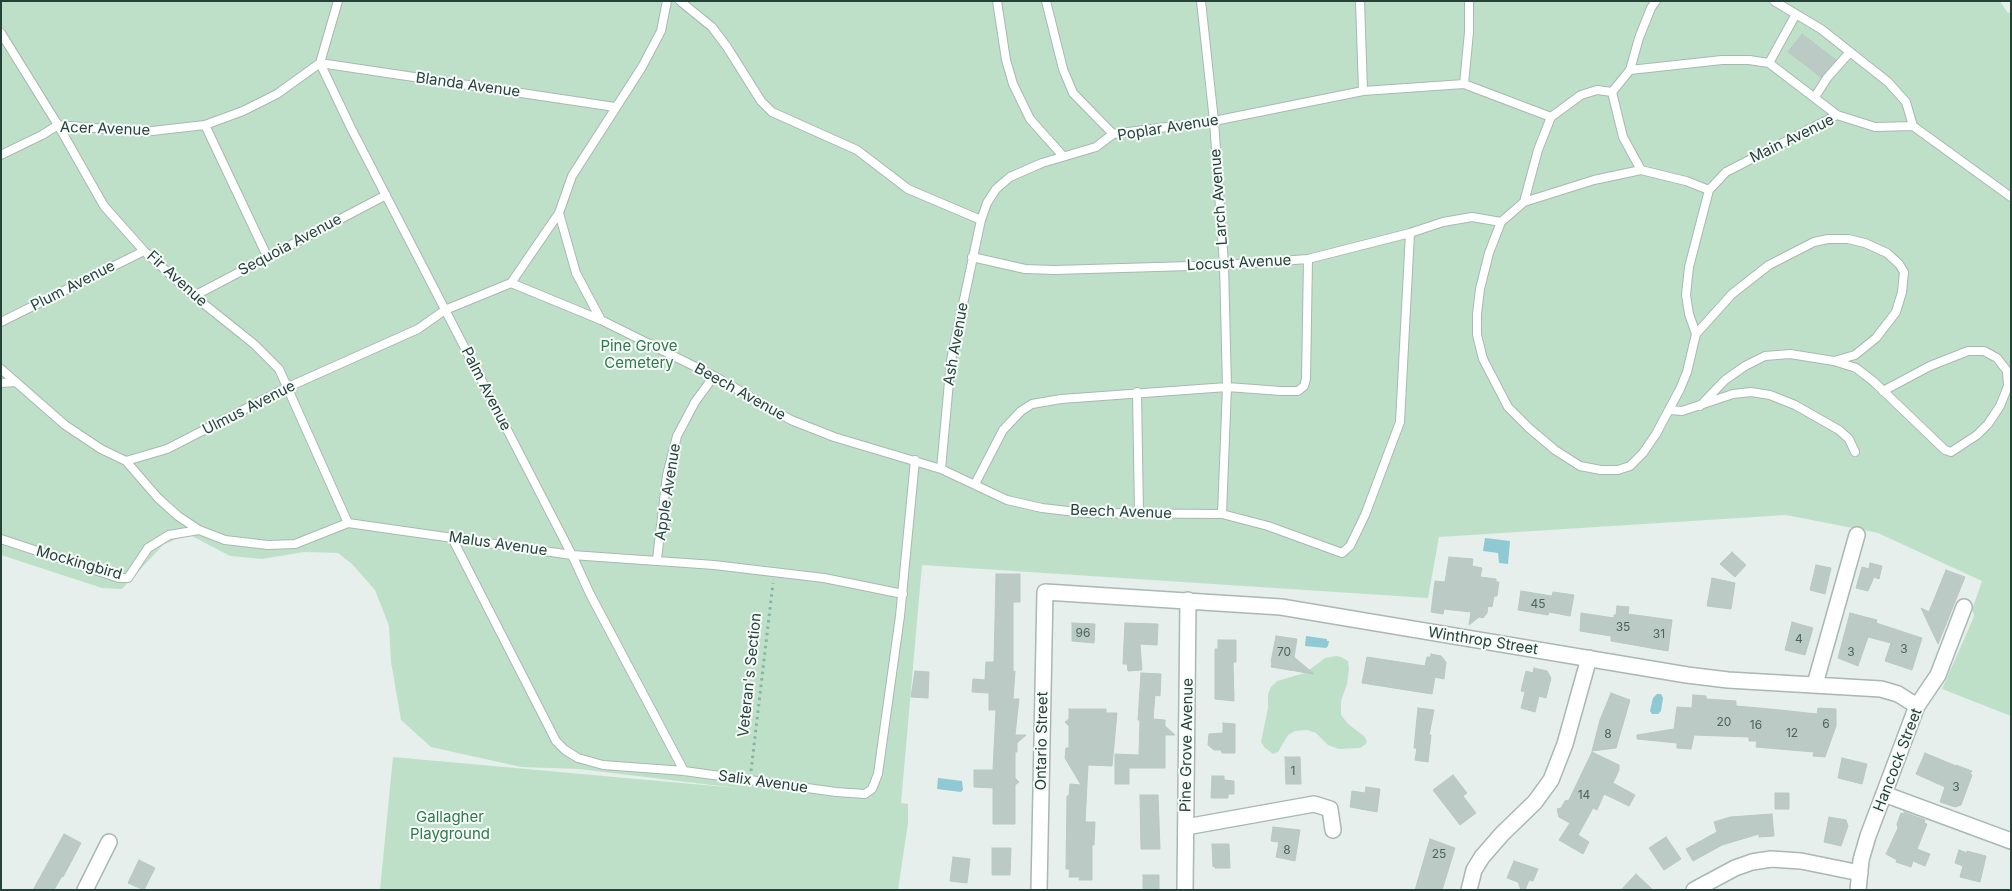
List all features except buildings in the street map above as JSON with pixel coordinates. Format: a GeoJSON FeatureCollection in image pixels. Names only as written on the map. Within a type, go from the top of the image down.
{"type":"FeatureCollection","features":[{"type":"Feature","properties":{"kind":"street"},"geometry":{"type":"LineString","coordinates":[[1816,684],[1857,535]]}},
{"type":"Feature","properties":{"kind":"street","name":"Winthrop Street"},"geometry":{"type":"LineString","coordinates":[[1045,592],[1188,600],[1302,610],[1708,678],[1886,690],[1898,694],[1917,706]]}},
{"type":"Feature","properties":{"kind":"street","name":"Ontario Street"},"geometry":{"type":"LineString","coordinates":[[1039,890],[1045,592]]}},
{"type":"Feature","properties":{"kind":"street","name":"Pine Grove Avenue"},"geometry":{"type":"LineString","coordinates":[[1185,890],[1188,600]]}},
{"type":"Feature","properties":{"kind":"street","name":"Hancock Street"},"geometry":{"type":"LineString","coordinates":[[1858,890],[1862,854],[1884,794],[1917,706],[1938,675],[1964,607]]}},
{"type":"Feature","properties":{"kind":"street"},"geometry":{"type":"LineString","coordinates":[[1469,890],[1474,870],[1482,857],[1502,834],[1535,802],[1551,780],[1565,744],[1589,658]]}},
{"type":"Feature","properties":{"kind":"street"},"geometry":{"type":"LineString","coordinates":[[1884,794],[2011,841]]}},
{"type":"Feature","properties":{"kind":"street"},"geometry":{"type":"LineString","coordinates":[[1186,827],[1314,804],[1330,809],[1334,830]]}},
{"type":"Feature","properties":{"kind":"street"},"geometry":{"type":"LineString","coordinates":[[85,890],[110,842]]}},
{"type":"Feature","properties":{"kind":"street"},"geometry":{"type":"LineString","coordinates":[[1694,890],[1735,868],[1752,862],[1771,859],[1801,861],[1860,873]]}},
{"type":"Feature","properties":{"kind":"lane"},"geometry":{"type":"LineString","coordinates":[[320,63],[338,1]]}},
{"type":"Feature","properties":{"kind":"lane"},"geometry":{"type":"LineString","coordinates":[[511,282],[559,214],[572,176],[642,67],[661,31],[666,14],[667,1]]}},
{"type":"Feature","properties":{"kind":"lane"},"geometry":{"type":"LineString","coordinates":[[680,1],[712,28],[728,48],[761,101],[772,112],[857,150],[908,189],[981,220]]}},
{"type":"Feature","properties":{"kind":"lane"},"geometry":{"type":"LineString","coordinates":[[997,1],[1006,60],[1013,84],[1030,119],[1063,156]]}},
{"type":"Feature","properties":{"kind":"lane"},"geometry":{"type":"LineString","coordinates":[[1046,1],[1063,69],[1073,93],[1113,134]]}},
{"type":"Feature","properties":{"kind":"lane","name":"Larch Avenue"},"geometry":{"type":"LineString","coordinates":[[1201,1],[1214,121],[1224,265],[1227,387],[1222,514]]}},
{"type":"Feature","properties":{"kind":"lane"},"geometry":{"type":"LineString","coordinates":[[1360,1],[1363,91]]}},
{"type":"Feature","properties":{"kind":"lane"},"geometry":{"type":"LineString","coordinates":[[1464,84],[1469,32],[1469,1]]}},
{"type":"Feature","properties":{"kind":"lane"},"geometry":{"type":"LineString","coordinates":[[1612,92],[1630,70],[1639,38],[1651,8],[1656,1]]}},
{"type":"Feature","properties":{"kind":"lane"},"geometry":{"type":"LineString","coordinates":[[1774,1],[1821,29],[1888,82],[1906,102],[1913,126],[2011,197]]}},
{"type":"Feature","properties":{"kind":"lane"},"geometry":{"type":"LineString","coordinates":[[1787,1],[1796,14]]}},
{"type":"Feature","properties":{"kind":"lane"},"geometry":{"type":"LineString","coordinates":[[1769,63],[1796,14]]}},
{"type":"Feature","properties":{"kind":"lane","name":"Fir Avenue"},"geometry":{"type":"LineString","coordinates":[[1,32],[58,125],[104,206],[144,251],[194,296],[266,355],[279,369],[348,522]]}},
{"type":"Feature","properties":{"kind":"lane"},"geometry":{"type":"LineString","coordinates":[[1815,97],[1827,78],[1850,52]]}},
{"type":"Feature","properties":{"kind":"lane"},"geometry":{"type":"LineString","coordinates":[[1630,70],[1722,60],[1749,60],[1769,63],[1838,115]]}},
{"type":"Feature","properties":{"kind":"lane","name":"Blanda Avenue"},"geometry":{"type":"LineString","coordinates":[[320,63],[615,107]]}},
{"type":"Feature","properties":{"kind":"lane","name":"Acer Avenue"},"geometry":{"type":"LineString","coordinates":[[1,155],[58,125],[143,132],[205,125],[243,112],[277,94],[320,63]]}},
{"type":"Feature","properties":{"kind":"lane","name":"Palm Avenue"},"geometry":{"type":"LineString","coordinates":[[320,63],[572,555],[590,594],[684,771]]}},
{"type":"Feature","properties":{"kind":"lane","name":"Poplar Avenue"},"geometry":{"type":"LineString","coordinates":[[981,220],[991,196],[996,189],[1010,178],[1063,156],[1096,147],[1113,134],[1214,121],[1363,91],[1464,84],[1551,117]]}},
{"type":"Feature","properties":{"kind":"lane"},"geometry":{"type":"LineString","coordinates":[[1524,202],[1538,150],[1551,117],[1581,95],[1597,90],[1612,92]]}},
{"type":"Feature","properties":{"kind":"lane"},"geometry":{"type":"LineString","coordinates":[[1612,92],[1623,137],[1640,170]]}},
{"type":"Feature","properties":{"kind":"lane","name":"Main Avenue"},"geometry":{"type":"LineString","coordinates":[[1709,190],[1726,172],[1838,115],[1875,127],[1913,126]]}},
{"type":"Feature","properties":{"kind":"lane"},"geometry":{"type":"LineString","coordinates":[[205,125],[267,256]]}},
{"type":"Feature","properties":{"kind":"lane"},"geometry":{"type":"LineString","coordinates":[[1696,334],[1689,314],[1686,295],[1695,242],[1709,190],[1686,181],[1640,170],[1594,180],[1524,202],[1500,222],[1489,253],[1480,288],[1477,336],[1483,359],[1508,407],[1555,450],[1580,466],[1601,470],[1618,470],[1630,466],[1643,453],[1670,410],[1687,372],[1696,334],[1732,294],[1769,265],[1814,242],[1828,239],[1848,239],[1865,243],[1887,253],[1899,264],[1904,272],[1902,292],[1896,312],[1876,338],[1855,355],[1834,361]]}},
{"type":"Feature","properties":{"kind":"lane","name":"Sequoia Avenue"},"geometry":{"type":"LineString","coordinates":[[194,296],[386,194]]}},
{"type":"Feature","properties":{"kind":"lane"},"geometry":{"type":"LineString","coordinates":[[559,214],[576,273],[601,320]]}},
{"type":"Feature","properties":{"kind":"lane","name":"Locust Avenue"},"geometry":{"type":"LineString","coordinates":[[972,257],[1025,269],[1055,270],[1224,265],[1308,259],[1410,233],[1443,222],[1472,217],[1500,222]]}},
{"type":"Feature","properties":{"kind":"lane","name":"Ash Avenue"},"geometry":{"type":"LineString","coordinates":[[940,468],[950,360],[981,220]]}},
{"type":"Feature","properties":{"kind":"lane","name":"Beech Avenue"},"geometry":{"type":"LineString","coordinates":[[511,282],[601,320],[714,376],[791,420],[834,437],[940,468],[1008,500],[1042,508],[1085,514],[1222,514],[1268,526],[1342,553],[1350,546],[1365,515],[1400,422],[1410,233]]}},
{"type":"Feature","properties":{"kind":"lane","name":"Plum Avenue"},"geometry":{"type":"LineString","coordinates":[[1,322],[144,251]]}},
{"type":"Feature","properties":{"kind":"lane"},"geometry":{"type":"LineString","coordinates":[[974,484],[1003,430],[1021,411],[1032,404],[1061,399],[1137,392],[1227,387],[1282,391],[1298,390],[1304,386],[1306,379],[1308,259]]}},
{"type":"Feature","properties":{"kind":"lane","name":"Ulmus Avenue"},"geometry":{"type":"LineString","coordinates":[[126,461],[167,450],[286,388],[418,329],[445,310],[511,282]]}},
{"type":"Feature","properties":{"kind":"lane"},"geometry":{"type":"LineString","coordinates":[[1700,406],[1724,380],[1765,356],[1790,354],[1834,361],[1856,368],[1883,390],[1945,450],[1951,452],[1977,436],[1988,424],[2000,406],[2008,386],[2007,372],[1997,358],[1984,350],[1968,351],[1930,366],[1883,390]]}},
{"type":"Feature","properties":{"kind":"lane"},"geometry":{"type":"LineString","coordinates":[[1,369],[65,425],[101,449],[126,461],[158,498],[178,516],[199,530],[225,540],[295,544],[348,522]]}},
{"type":"Feature","properties":{"kind":"lane","name":"Apple Avenue"},"geometry":{"type":"LineString","coordinates":[[657,559],[667,475],[677,436],[695,402],[714,376]]}},
{"type":"Feature","properties":{"kind":"lane"},"geometry":{"type":"LineString","coordinates":[[1,383],[16,382]]}},
{"type":"Feature","properties":{"kind":"lane"},"geometry":{"type":"LineString","coordinates":[[1137,392],[1139,514]]}},
{"type":"Feature","properties":{"kind":"lane"},"geometry":{"type":"LineString","coordinates":[[1670,410],[1682,412],[1733,394],[1752,392],[1770,395],[1795,404],[1839,430],[1849,439],[1855,452]]}},
{"type":"Feature","properties":{"kind":"lane","name":"Salix Avenue"},"geometry":{"type":"LineString","coordinates":[[452,538],[556,741],[565,750],[578,758],[603,765],[684,771],[836,792],[865,794],[872,789],[878,774],[902,594],[915,460]]}},
{"type":"Feature","properties":{"kind":"lane","name":"Malus Avenue"},"geometry":{"type":"LineString","coordinates":[[348,522],[572,555],[657,559],[824,578],[902,594]]}},
{"type":"Feature","properties":{"kind":"lane","name":"Mockingbird"},"geometry":{"type":"LineString","coordinates":[[1,539],[119,578],[128,578],[148,548],[168,535],[199,530]]}},
{"type":"Feature","properties":{"kind":"path","name":"Veteran's Section"},"geometry":{"type":"LineString","coordinates":[[750,781],[771,589],[775,572]]}},
{"type":"Feature","properties":{"kind":"green space","name":"Pine Grove Cemetery"},"geometry":{"type":"Polygon","coordinates":[[[1,1],[2000,1],[2008,13],[2011,12],[2011,716],[1942,689],[1972,621],[1974,615],[1972,610],[1982,581],[1878,533],[1786,515],[1439,537],[1428,598],[922,565],[901,803],[908,804],[908,823],[898,890],[380,890],[393,757],[737,788],[579,769],[521,767],[431,747],[401,720],[391,662],[389,626],[375,590],[352,564],[338,553],[304,552],[262,559],[230,556],[188,534],[163,545],[122,589],[102,588],[1,555],[1,1]]]}},
{"type":"Feature","properties":{"kind":"green space"},"geometry":{"type":"Polygon","coordinates":[[[1336,656],[1348,661],[1349,669],[1347,684],[1341,701],[1341,715],[1348,724],[1364,736],[1367,741],[1366,744],[1360,748],[1339,749],[1328,745],[1316,733],[1307,730],[1295,731],[1288,735],[1278,752],[1273,754],[1261,742],[1268,708],[1268,694],[1271,687],[1277,681],[1305,673],[1325,658],[1336,656]]]}},
{"type":"Feature","properties":{"kind":"water"},"geometry":{"type":"Polygon","coordinates":[[[1485,538],[1510,541],[1508,564],[1499,563],[1498,553],[1483,551],[1485,538]]]}},
{"type":"Feature","properties":{"kind":"water"},"geometry":{"type":"Polygon","coordinates":[[[1306,636],[1327,639],[1329,641],[1328,646],[1326,648],[1305,646],[1306,636]]]}},
{"type":"Feature","properties":{"kind":"water"},"geometry":{"type":"Polygon","coordinates":[[[1657,694],[1661,694],[1663,698],[1661,711],[1658,714],[1652,714],[1650,711],[1653,698],[1657,694]]]}},
{"type":"Feature","properties":{"kind":"water"},"geometry":{"type":"Polygon","coordinates":[[[938,778],[962,781],[963,790],[961,792],[937,789],[938,778]]]}},
{"type":"Feature","properties":{"kind":"park label","name":"Gallagher Playground"},"geometry":{"type":"Point","coordinates":[450,826]}}]}
